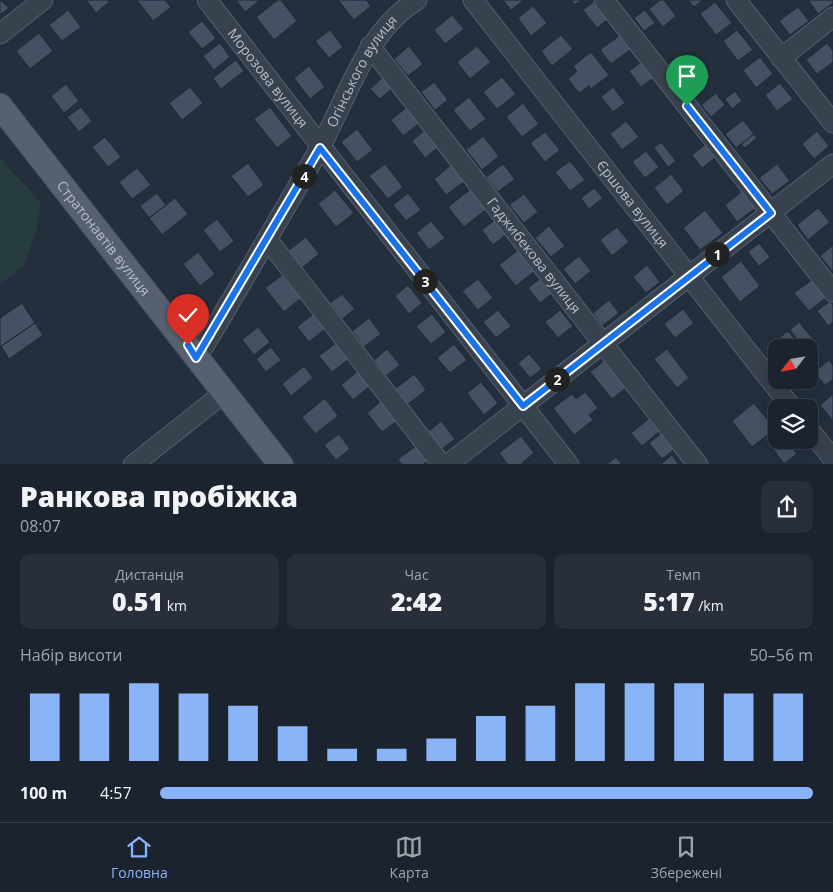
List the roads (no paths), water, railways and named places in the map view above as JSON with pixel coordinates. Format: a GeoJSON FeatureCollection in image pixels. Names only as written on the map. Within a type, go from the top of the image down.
{"type":"FeatureCollection","features":[{"type":"Feature","properties":{"kind":"main road","name":"Стратонавтів вулиця"},"geometry":{"type":"LineString","coordinates":[[0,106],[281,464]]}},
{"type":"Feature","properties":{"kind":"street"},"geometry":{"type":"LineString","coordinates":[[0,34],[43,0]]}},
{"type":"Feature","properties":{"kind":"street","name":"Морозова вулиця"},"geometry":{"type":"LineString","coordinates":[[207,0],[320,148],[569,464]]}},
{"type":"Feature","properties":{"kind":"street","name":"Єршова вулиця"},"geometry":{"type":"LineString","coordinates":[[473,0],[785,399]]}},
{"type":"Feature","properties":{"kind":"street"},"geometry":{"type":"LineString","coordinates":[[604,0],[833,292]]}},
{"type":"Feature","properties":{"kind":"street"},"geometry":{"type":"LineString","coordinates":[[736,0],[833,123]]}},
{"type":"Feature","properties":{"kind":"street","name":"Огінського вулиця"},"geometry":{"type":"LineString","coordinates":[[196,358],[268,240],[320,148],[370,46],[399,12],[413,2]]}},
{"type":"Feature","properties":{"kind":"street"},"geometry":{"type":"LineString","coordinates":[[781,58],[833,17]]}},
{"type":"Feature","properties":{"kind":"street","name":"Гаджибекова вулиця"},"geometry":{"type":"LineString","coordinates":[[370,46],[698,464]]}},
{"type":"Feature","properties":{"kind":"street"},"geometry":{"type":"LineString","coordinates":[[448,464],[833,164]]}},
{"type":"Feature","properties":{"kind":"street"},"geometry":{"type":"LineString","coordinates":[[268,240],[442,464]]}},
{"type":"Feature","properties":{"kind":"street"},"geometry":{"type":"LineString","coordinates":[[133,464],[225,392]]}},
{"type":"Feature","properties":{"kind":"street"},"geometry":{"type":"LineString","coordinates":[[818,440],[833,459]]}}]}
